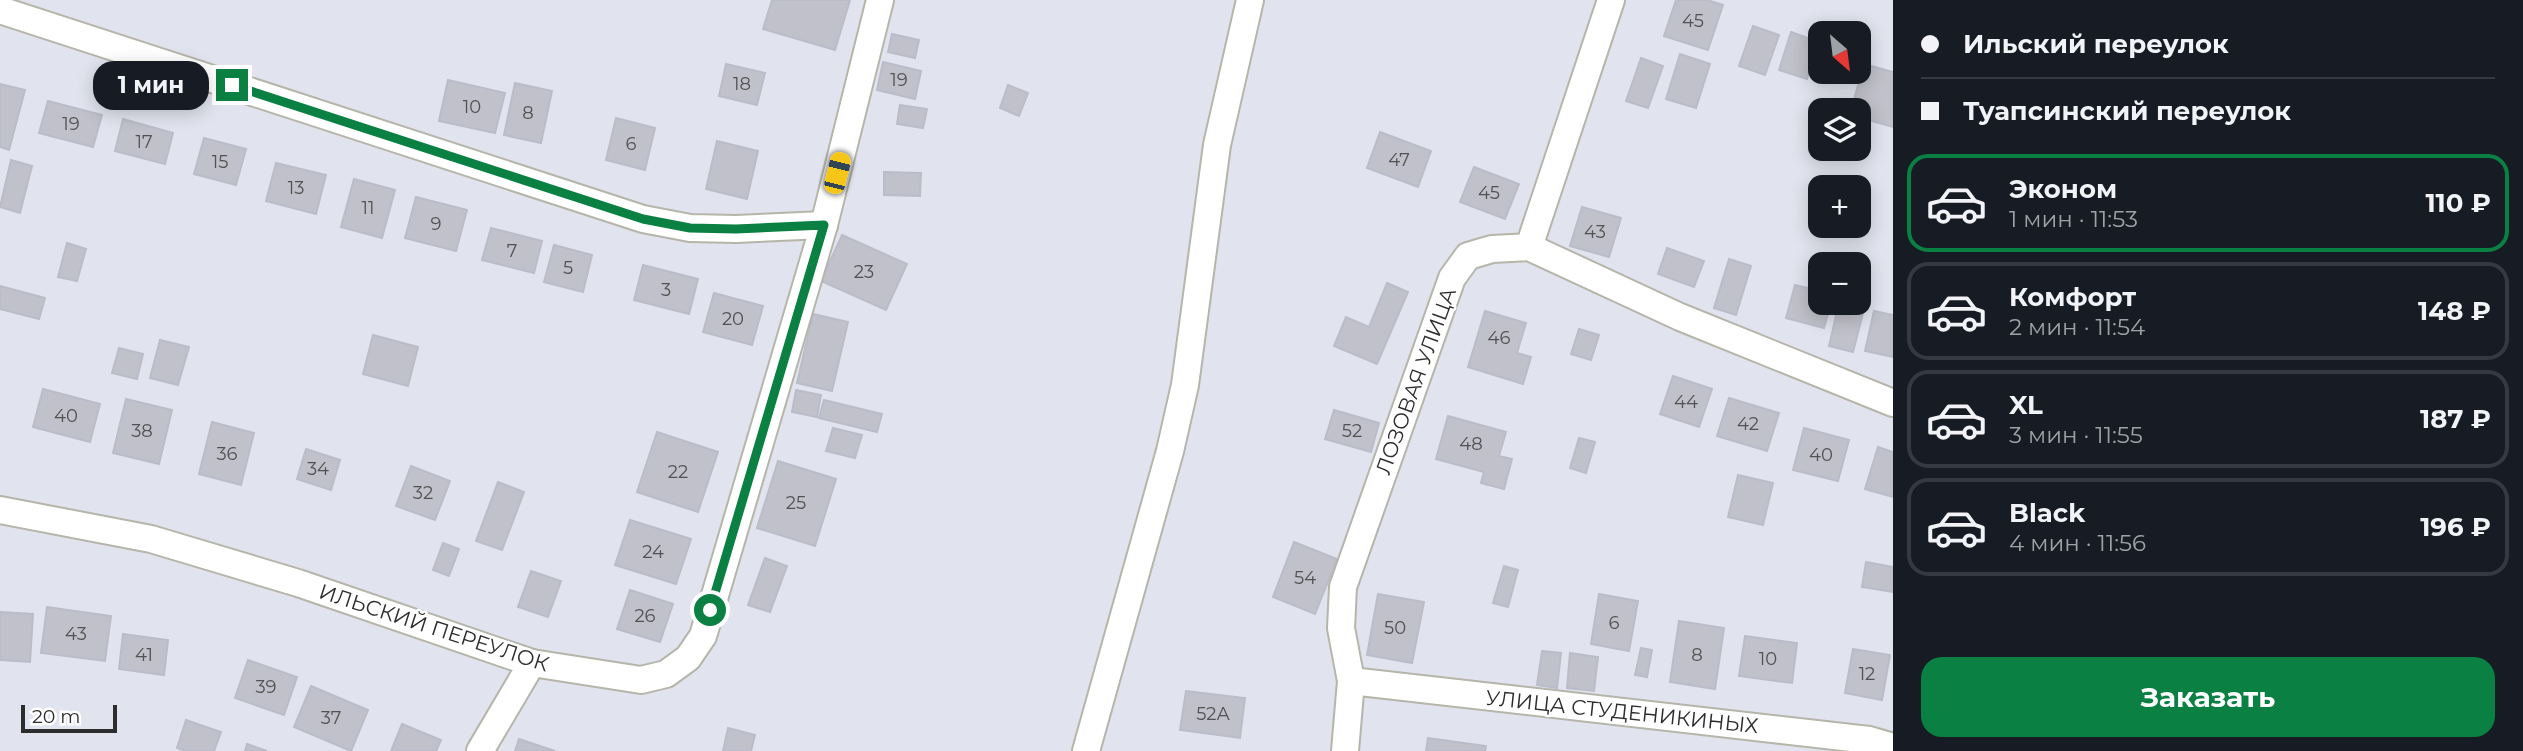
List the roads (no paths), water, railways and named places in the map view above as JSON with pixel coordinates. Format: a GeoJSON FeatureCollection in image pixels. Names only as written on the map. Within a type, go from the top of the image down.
{"type":"FeatureCollection","features":[{"type":"Feature","properties":{"kind":"street","name":"ИЛЬСКИЙ ПЕРЕУЛОК"},"geometry":{"type":"LineString","coordinates":[[0,510],[151,538],[298,583],[532,663],[641,680],[666,674],[688,658],[703,636],[824,225],[880,0]]}},
{"type":"Feature","properties":{"kind":"street"},"geometry":{"type":"LineString","coordinates":[[1086,751],[1170,451],[1185,386],[1217,145],[1250,0]]}},
{"type":"Feature","properties":{"kind":"street"},"geometry":{"type":"LineString","coordinates":[[1529,247],[1611,0]]}},
{"type":"Feature","properties":{"kind":"street"},"geometry":{"type":"LineString","coordinates":[[0,10],[643,219],[690,228],[824,225]]}},
{"type":"Feature","properties":{"kind":"street","name":"ЛОЗОВАЯ УЛИЦА"},"geometry":{"type":"LineString","coordinates":[[1345,751],[1351,681],[1340,628],[1343,587],[1452,278],[1468,256],[1492,249],[1529,247],[1680,317],[1893,403]]}},
{"type":"Feature","properties":{"kind":"street"},"geometry":{"type":"LineString","coordinates":[[480,751],[532,663]]}},
{"type":"Feature","properties":{"kind":"street","name":"УЛИЦА СТУДЕНИКИНЫХ"},"geometry":{"type":"LineString","coordinates":[[1351,681],[1869,740],[1893,747]]}}]}
